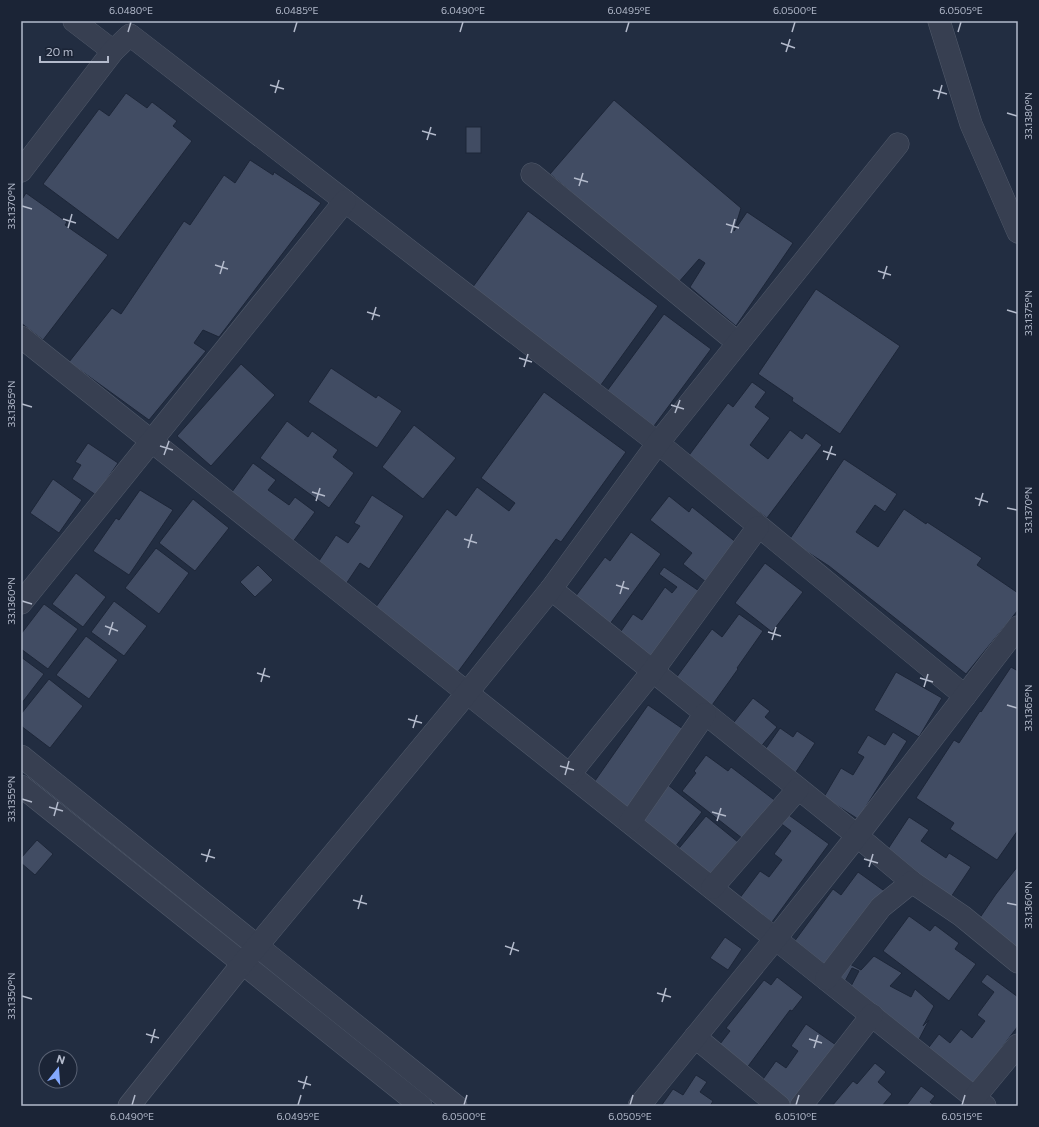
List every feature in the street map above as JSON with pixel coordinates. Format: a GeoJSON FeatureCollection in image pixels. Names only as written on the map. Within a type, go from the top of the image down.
{"type":"FeatureCollection","features":[{"type":"Feature","properties":{"kind":"street"},"geometry":{"type":"LineString","coordinates":[[74,21],[113,51]]}},
{"type":"Feature","properties":{"kind":"street"},"geometry":{"type":"LineString","coordinates":[[939,21],[971,124],[1018,232]]}},
{"type":"Feature","properties":{"kind":"street"},"geometry":{"type":"LineString","coordinates":[[21,171],[113,51],[130,35],[658,443],[758,527],[965,696]]}},
{"type":"Feature","properties":{"kind":"street"},"geometry":{"type":"LineString","coordinates":[[129,1106],[243,963],[467,693],[551,589],[658,443],[898,144]]}},
{"type":"Feature","properties":{"kind":"street"},"geometry":{"type":"LineString","coordinates":[[532,174],[738,343]]}},
{"type":"Feature","properties":{"kind":"street"},"geometry":{"type":"LineString","coordinates":[[21,603],[345,201]]}},
{"type":"Feature","properties":{"kind":"street"},"geometry":{"type":"LineString","coordinates":[[21,338],[980,1101],[1018,1045]]}},
{"type":"Feature","properties":{"kind":"street"},"geometry":{"type":"LineString","coordinates":[[570,774],[652,672],[758,527]]}},
{"type":"Feature","properties":{"kind":"street"},"geometry":{"type":"LineString","coordinates":[[551,589],[912,882],[962,916],[1018,962]]}},
{"type":"Feature","properties":{"kind":"street"},"geometry":{"type":"LineString","coordinates":[[639,1106],[857,836],[1018,627]]}},
{"type":"Feature","properties":{"kind":"street"},"geometry":{"type":"LineString","coordinates":[[630,822],[705,714]]}},
{"type":"Feature","properties":{"kind":"street"},"geometry":{"type":"LineString","coordinates":[[21,756],[456,1106]]}},
{"type":"Feature","properties":{"kind":"street"},"geometry":{"type":"LineString","coordinates":[[21,786],[421,1106]]}},
{"type":"Feature","properties":{"kind":"street"},"geometry":{"type":"LineString","coordinates":[[712,888],[798,789]]}},
{"type":"Feature","properties":{"kind":"street"},"geometry":{"type":"LineString","coordinates":[[826,979],[881,907],[912,882]]}},
{"type":"Feature","properties":{"kind":"street"},"geometry":{"type":"LineString","coordinates":[[801,1106],[872,1015]]}},
{"type":"Feature","properties":{"kind":"street"},"geometry":{"type":"LineString","coordinates":[[695,1037],[779,1106]]}},
{"type":"Feature","properties":{"kind":"building"},"geometry":{"type":"Polygon","coordinates":[[[126,93],[147,108],[152,102],[177,121],[173,126],[192,141],[118,240],[43,184],[99,109],[109,116],[126,93]]]}},
{"type":"Feature","properties":{"kind":"building"},"geometry":{"type":"Polygon","coordinates":[[[614,100],[741,208],[734,231],[747,212],[793,243],[736,326],[690,287],[705,263],[699,259],[678,283],[550,174],[614,100]]]}},
{"type":"Feature","properties":{"kind":"building"},"geometry":{"type":"Polygon","coordinates":[[[466,127],[481,127],[481,153],[466,153],[466,127]]]}},
{"type":"Feature","properties":{"kind":"building"},"geometry":{"type":"Polygon","coordinates":[[[250,160],[273,175],[274,172],[321,203],[219,337],[203,330],[194,343],[206,351],[149,420],[69,362],[112,308],[121,314],[184,221],[190,225],[224,175],[235,183],[250,160]]]}},
{"type":"Feature","properties":{"kind":"building"},"geometry":{"type":"Polygon","coordinates":[[[26,193],[67,222],[65,225],[108,255],[43,340],[21,323],[21,201],[26,193]]]}},
{"type":"Feature","properties":{"kind":"building"},"geometry":{"type":"Polygon","coordinates":[[[528,211],[658,306],[598,389],[467,295],[528,211]]]}},
{"type":"Feature","properties":{"kind":"building"},"geometry":{"type":"Polygon","coordinates":[[[816,289],[900,346],[840,434],[792,401],[793,398],[758,374],[816,289]]]}},
{"type":"Feature","properties":{"kind":"building"},"geometry":{"type":"Polygon","coordinates":[[[664,314],[711,349],[651,430],[604,395],[664,314]]]}},
{"type":"Feature","properties":{"kind":"building"},"geometry":{"type":"Polygon","coordinates":[[[241,364],[275,395],[211,466],[177,436],[241,364]]]}},
{"type":"Feature","properties":{"kind":"building"},"geometry":{"type":"Polygon","coordinates":[[[331,368],[376,398],[378,395],[402,411],[377,448],[308,402],[331,368]]]}},
{"type":"Feature","properties":{"kind":"building"},"geometry":{"type":"Polygon","coordinates":[[[752,382],[766,392],[755,407],[770,418],[750,445],[768,459],[790,430],[802,439],[806,433],[822,445],[767,518],[687,458],[728,403],[733,407],[752,382]]]}},
{"type":"Feature","properties":{"kind":"building"},"geometry":{"type":"Polygon","coordinates":[[[544,392],[626,452],[561,542],[556,539],[449,684],[365,622],[447,509],[456,516],[477,487],[509,511],[515,503],[481,478],[544,392]]]}},
{"type":"Feature","properties":{"kind":"building"},"geometry":{"type":"Polygon","coordinates":[[[287,421],[308,437],[312,431],[338,450],[333,457],[354,473],[329,508],[260,458],[287,421]]]}},
{"type":"Feature","properties":{"kind":"building"},"geometry":{"type":"Polygon","coordinates":[[[414,425],[456,458],[423,499],[382,467],[414,425]]]}},
{"type":"Feature","properties":{"kind":"building"},"geometry":{"type":"Polygon","coordinates":[[[88,443],[118,463],[96,495],[72,479],[81,465],[75,462],[88,443]]]}},
{"type":"Feature","properties":{"kind":"building"},"geometry":{"type":"Polygon","coordinates":[[[844,459],[897,494],[885,512],[875,505],[856,532],[878,547],[904,509],[926,524],[927,522],[982,558],[977,565],[1018,593],[1018,610],[966,674],[829,566],[789,540],[844,459]]]}},
{"type":"Feature","properties":{"kind":"building"},"geometry":{"type":"Polygon","coordinates":[[[253,463],[276,480],[268,490],[289,505],[295,497],[315,512],[292,543],[229,496],[253,463]]]}},
{"type":"Feature","properties":{"kind":"building"},"geometry":{"type":"Polygon","coordinates":[[[53,479],[82,500],[59,533],[30,513],[53,479]]]}},
{"type":"Feature","properties":{"kind":"building"},"geometry":{"type":"Polygon","coordinates":[[[140,490],[173,510],[129,575],[93,551],[116,518],[119,520],[140,490]]]}},
{"type":"Feature","properties":{"kind":"building"},"geometry":{"type":"Polygon","coordinates":[[[372,495],[404,516],[369,569],[360,563],[344,587],[315,567],[336,535],[348,543],[360,526],[354,523],[372,495]]]}},
{"type":"Feature","properties":{"kind":"building"},"geometry":{"type":"Polygon","coordinates":[[[669,496],[689,512],[692,507],[737,543],[706,582],[683,564],[692,553],[650,520],[669,496]]]}},
{"type":"Feature","properties":{"kind":"building"},"geometry":{"type":"Polygon","coordinates":[[[193,499],[229,528],[195,571],[159,543],[193,499]]]}},
{"type":"Feature","properties":{"kind":"building"},"geometry":{"type":"Polygon","coordinates":[[[631,532],[661,554],[599,639],[563,613],[605,557],[610,561],[631,532]]]}},
{"type":"Feature","properties":{"kind":"building"},"geometry":{"type":"Polygon","coordinates":[[[156,548],[189,573],[159,614],[125,588],[156,548]]]}},
{"type":"Feature","properties":{"kind":"building"},"geometry":{"type":"Polygon","coordinates":[[[765,563],[803,592],[772,632],[735,603],[765,563]]]}},
{"type":"Feature","properties":{"kind":"building"},"geometry":{"type":"Polygon","coordinates":[[[258,565],[273,580],[255,597],[240,582],[258,565]]]}},
{"type":"Feature","properties":{"kind":"building"},"geometry":{"type":"Polygon","coordinates":[[[664,567],[702,593],[648,670],[612,644],[633,614],[642,620],[665,587],[672,593],[677,587],[659,574],[664,567]]]}},
{"type":"Feature","properties":{"kind":"building"},"geometry":{"type":"Polygon","coordinates":[[[76,573],[106,597],[83,627],[52,604],[76,573]]]}},
{"type":"Feature","properties":{"kind":"building"},"geometry":{"type":"Polygon","coordinates":[[[114,601],[147,626],[124,656],[91,632],[114,601]]]}},
{"type":"Feature","properties":{"kind":"building"},"geometry":{"type":"Polygon","coordinates":[[[44,604],[78,629],[48,669],[21,649],[21,634],[44,604]]]}},
{"type":"Feature","properties":{"kind":"building"},"geometry":{"type":"Polygon","coordinates":[[[739,614],[763,631],[710,708],[673,682],[712,629],[722,637],[739,614]]]}},
{"type":"Feature","properties":{"kind":"building"},"geometry":{"type":"Polygon","coordinates":[[[86,636],[118,660],[89,699],[56,675],[86,636]]]}},
{"type":"Feature","properties":{"kind":"building"},"geometry":{"type":"Polygon","coordinates":[[[21,657],[44,674],[21,704],[21,657]]]}},
{"type":"Feature","properties":{"kind":"building"},"geometry":{"type":"Polygon","coordinates":[[[1011,667],[1018,671],[1018,830],[997,860],[950,829],[954,823],[916,798],[954,740],[959,743],[1011,667]]]}},
{"type":"Feature","properties":{"kind":"building"},"geometry":{"type":"Polygon","coordinates":[[[896,672],[942,698],[919,737],[874,710],[896,672]]]}},
{"type":"Feature","properties":{"kind":"building"},"geometry":{"type":"Polygon","coordinates":[[[49,679],[83,706],[50,748],[21,726],[21,714],[49,679]]]}},
{"type":"Feature","properties":{"kind":"building"},"geometry":{"type":"Polygon","coordinates":[[[753,698],[770,711],[765,717],[777,727],[759,749],[731,726],[753,698]]]}},
{"type":"Feature","properties":{"kind":"building"},"geometry":{"type":"Polygon","coordinates":[[[648,705],[686,731],[631,817],[590,788],[648,705]]]}},
{"type":"Feature","properties":{"kind":"building"},"geometry":{"type":"Polygon","coordinates":[[[780,728],[793,737],[797,731],[815,743],[794,775],[762,754],[780,728]]]}},
{"type":"Feature","properties":{"kind":"building"},"geometry":{"type":"Polygon","coordinates":[[[893,732],[907,741],[858,819],[824,797],[841,768],[853,775],[864,757],[857,753],[868,735],[885,745],[893,732]]]}},
{"type":"Feature","properties":{"kind":"building"},"geometry":{"type":"Polygon","coordinates":[[[706,755],[728,771],[731,767],[777,802],[747,842],[682,791],[696,773],[694,771],[706,755]]]}},
{"type":"Feature","properties":{"kind":"building"},"geometry":{"type":"Polygon","coordinates":[[[663,781],[702,812],[672,851],[633,820],[663,781]]]}},
{"type":"Feature","properties":{"kind":"building"},"geometry":{"type":"Polygon","coordinates":[[[786,813],[829,844],[772,922],[739,899],[760,871],[769,877],[782,860],[774,854],[791,831],[779,822],[786,813]]]}},
{"type":"Feature","properties":{"kind":"building"},"geometry":{"type":"Polygon","coordinates":[[[706,816],[744,847],[713,885],[675,853],[706,816]]]}},
{"type":"Feature","properties":{"kind":"building"},"geometry":{"type":"Polygon","coordinates":[[[909,817],[929,830],[921,841],[946,858],[949,853],[971,867],[949,900],[882,858],[909,817]]]}},
{"type":"Feature","properties":{"kind":"building"},"geometry":{"type":"Polygon","coordinates":[[[37,840],[53,854],[35,875],[21,863],[21,858],[37,840]]]}},
{"type":"Feature","properties":{"kind":"building"},"geometry":{"type":"Polygon","coordinates":[[[1018,866],[1018,958],[979,919],[1018,866]]]}},
{"type":"Feature","properties":{"kind":"building"},"geometry":{"type":"Polygon","coordinates":[[[858,872],[890,895],[829,974],[791,946],[833,889],[841,895],[858,872]]]}},
{"type":"Feature","properties":{"kind":"building"},"geometry":{"type":"Polygon","coordinates":[[[909,916],[930,931],[935,925],[959,943],[955,949],[976,964],[949,1001],[883,951],[909,916]]]}},
{"type":"Feature","properties":{"kind":"building"},"geometry":{"type":"Polygon","coordinates":[[[725,937],[742,949],[728,970],[710,958],[725,937]]]}},
{"type":"Feature","properties":{"kind":"building"},"geometry":{"type":"Polygon","coordinates":[[[874,956],[902,973],[890,986],[911,997],[915,989],[934,1006],[923,1026],[929,1020],[916,1045],[848,992],[859,971],[852,968],[843,985],[838,980],[848,963],[861,970],[874,956]]]}},
{"type":"Feature","properties":{"kind":"building"},"geometry":{"type":"Polygon","coordinates":[[[987,974],[1018,997],[1018,1026],[970,1090],[923,1055],[939,1034],[950,1043],[961,1029],[972,1038],[985,1021],[977,1015],[994,992],[981,982],[987,974]]]}},
{"type":"Feature","properties":{"kind":"building"},"geometry":{"type":"Polygon","coordinates":[[[777,977],[803,997],[792,1011],[790,1010],[746,1069],[717,1048],[730,1031],[726,1028],[764,980],[771,985],[777,977]]]}},
{"type":"Feature","properties":{"kind":"building"},"geometry":{"type":"Polygon","coordinates":[[[806,1024],[836,1045],[793,1106],[782,1106],[761,1082],[776,1061],[786,1068],[798,1051],[791,1046],[806,1024]]]}},
{"type":"Feature","properties":{"kind":"building"},"geometry":{"type":"Polygon","coordinates":[[[875,1063],[886,1072],[878,1082],[892,1094],[882,1106],[832,1106],[853,1081],[857,1084],[875,1063]]]}},
{"type":"Feature","properties":{"kind":"building"},"geometry":{"type":"Polygon","coordinates":[[[696,1075],[707,1082],[700,1092],[713,1101],[710,1106],[661,1106],[673,1089],[683,1095],[696,1075]]]}},
{"type":"Feature","properties":{"kind":"building"},"geometry":{"type":"Polygon","coordinates":[[[921,1086],[935,1096],[930,1102],[935,1106],[906,1106],[921,1086]]]}}]}
